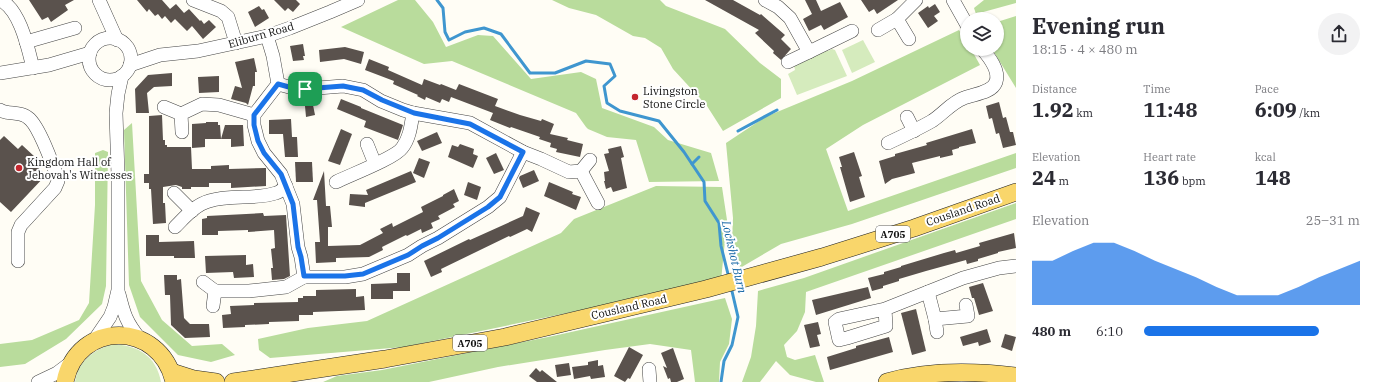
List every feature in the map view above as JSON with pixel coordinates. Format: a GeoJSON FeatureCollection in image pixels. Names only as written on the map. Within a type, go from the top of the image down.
{"type":"FeatureCollection","features":[{"type":"Feature","properties":{"kind":"main road","name":"Cousland Road"},"geometry":{"type":"LineString","coordinates":[[232,382],[385,359],[505,337],[706,289],[769,272],[914,228],[1016,192]]}},
{"type":"Feature","properties":{"kind":"main road"},"geometry":{"type":"LineString","coordinates":[[65,382],[67,373],[73,361],[82,350],[94,342],[106,337],[118,335],[140,339],[154,347],[163,357],[173,377],[216,382]]}},
{"type":"Feature","properties":{"kind":"main road"},"geometry":{"type":"LineString","coordinates":[[888,382],[943,373],[966,372],[1016,376]]}},
{"type":"Feature","properties":{"kind":"street"},"geometry":{"type":"LineString","coordinates":[[193,0],[221,11],[228,17],[236,43]]}},
{"type":"Feature","properties":{"kind":"street","name":"Eliburn Road"},"geometry":{"type":"LineString","coordinates":[[130,65],[160,55],[198,51],[267,36],[358,0]]}},
{"type":"Feature","properties":{"kind":"street"},"geometry":{"type":"LineString","coordinates":[[765,0],[778,7],[790,18],[810,52]]}},
{"type":"Feature","properties":{"kind":"street"},"geometry":{"type":"LineString","coordinates":[[878,30],[897,19],[916,0]]}},
{"type":"Feature","properties":{"kind":"street"},"geometry":{"type":"LineString","coordinates":[[953,0],[960,13]]}},
{"type":"Feature","properties":{"kind":"street"},"geometry":{"type":"LineString","coordinates":[[6,1],[18,22],[26,42],[33,68]]}},
{"type":"Feature","properties":{"kind":"street"},"geometry":{"type":"LineString","coordinates":[[100,4],[117,40]]}},
{"type":"Feature","properties":{"kind":"street"},"geometry":{"type":"LineString","coordinates":[[100,4],[101,27],[89,59],[110,92],[116,113]]}},
{"type":"Feature","properties":{"kind":"street"},"geometry":{"type":"LineString","coordinates":[[897,19],[909,40]]}},
{"type":"Feature","properties":{"kind":"street"},"geometry":{"type":"LineString","coordinates":[[26,42],[75,28]]}},
{"type":"Feature","properties":{"kind":"street"},"geometry":{"type":"LineString","coordinates":[[788,62],[852,31]]}},
{"type":"Feature","properties":{"kind":"street"},"geometry":{"type":"LineString","coordinates":[[267,36],[273,56],[278,84],[254,115],[254,125],[258,141],[264,153],[281,174],[293,204],[298,247],[304,276]]}},
{"type":"Feature","properties":{"kind":"street"},"geometry":{"type":"LineString","coordinates":[[0,73],[49,65],[94,48],[103,40],[110,38],[117,40],[128,49],[130,65],[122,76],[116,113],[118,290],[123,313],[130,326],[140,339]]}},
{"type":"Feature","properties":{"kind":"street","name":"Eliburn Road"},"geometry":{"type":"LineString","coordinates":[[128,49],[160,55]]}},
{"type":"Feature","properties":{"kind":"street"},"geometry":{"type":"LineString","coordinates":[[888,142],[933,121],[962,99],[983,92],[992,87],[997,75],[988,56]]}},
{"type":"Feature","properties":{"kind":"street"},"geometry":{"type":"LineString","coordinates":[[49,65],[78,67],[113,80],[122,76]]}},
{"type":"Feature","properties":{"kind":"street"},"geometry":{"type":"LineString","coordinates":[[278,84],[305,89],[343,86],[363,90],[382,100],[414,113],[470,124],[523,152],[569,172],[581,171],[590,160]]}},
{"type":"Feature","properties":{"kind":"street"},"geometry":{"type":"LineString","coordinates":[[164,107],[181,114],[202,104],[219,105],[254,115]]}},
{"type":"Feature","properties":{"kind":"street"},"geometry":{"type":"LineString","coordinates":[[0,112],[19,113],[27,117],[34,124],[58,181],[55,188],[21,225],[18,232],[18,261]]}},
{"type":"Feature","properties":{"kind":"street"},"geometry":{"type":"LineString","coordinates":[[336,182],[393,156],[401,150],[409,133],[414,113]]}},
{"type":"Feature","properties":{"kind":"street"},"geometry":{"type":"LineString","coordinates":[[181,114],[182,132]]}},
{"type":"Feature","properties":{"kind":"street"},"geometry":{"type":"LineString","coordinates":[[907,117],[914,131]]}},
{"type":"Feature","properties":{"kind":"street"},"geometry":{"type":"LineString","coordinates":[[367,144],[375,164]]}},
{"type":"Feature","properties":{"kind":"street"},"geometry":{"type":"LineString","coordinates":[[203,282],[215,291],[249,291],[280,288],[286,287],[304,276],[345,276],[363,274],[410,260],[488,207],[500,197],[523,152]]}},
{"type":"Feature","properties":{"kind":"street"},"geometry":{"type":"LineString","coordinates":[[581,171],[598,203]]}},
{"type":"Feature","properties":{"kind":"street"},"geometry":{"type":"LineString","coordinates":[[175,227],[192,211],[207,201],[222,198],[276,193],[286,186]]}},
{"type":"Feature","properties":{"kind":"street"},"geometry":{"type":"LineString","coordinates":[[174,193],[192,211]]}},
{"type":"Feature","properties":{"kind":"street"},"geometry":{"type":"LineString","coordinates":[[885,309],[963,278],[999,268],[1016,266]]}},
{"type":"Feature","properties":{"kind":"street"},"geometry":{"type":"LineString","coordinates":[[94,342],[110,317],[118,290]]}},
{"type":"Feature","properties":{"kind":"street"},"geometry":{"type":"LineString","coordinates":[[212,306],[215,291]]}},
{"type":"Feature","properties":{"kind":"street"},"geometry":{"type":"LineString","coordinates":[[928,292],[936,326],[968,316],[966,305]]}},
{"type":"Feature","properties":{"kind":"street"},"geometry":{"type":"LineString","coordinates":[[38,382],[57,373],[73,361]]}},
{"type":"Feature","properties":{"kind":"street"},"geometry":{"type":"LineString","coordinates":[[649,369],[650,382]]}},
{"type":"Feature","properties":{"kind":"green space"},"geometry":{"type":"Polygon","coordinates":[[[398,0],[415,0],[433,22],[446,47],[478,35],[493,36],[531,79],[581,72],[596,79],[602,108],[654,127],[668,140],[711,153],[719,181],[649,182],[636,140],[607,137],[588,129],[576,113],[452,61],[424,64],[341,27],[398,0]]]}},
{"type":"Feature","properties":{"kind":"green space"},"geometry":{"type":"Polygon","coordinates":[[[552,0],[660,0],[666,6],[725,29],[760,63],[781,79],[781,98],[723,131],[707,106],[673,69],[661,48],[645,38],[633,36],[596,15],[569,8],[552,0]]]}},
{"type":"Feature","properties":{"kind":"green space"},"geometry":{"type":"Polygon","coordinates":[[[984,0],[1016,0],[1016,3],[983,12],[975,12],[974,8],[984,0]]]}},
{"type":"Feature","properties":{"kind":"green space"},"geometry":{"type":"Polygon","coordinates":[[[1016,16],[1016,88],[996,56],[1004,56],[1004,20],[1016,16]]]}},
{"type":"Feature","properties":{"kind":"green space"},"geometry":{"type":"Polygon","coordinates":[[[959,30],[960,56],[975,56],[980,65],[863,125],[826,149],[848,211],[1016,153],[1016,168],[852,224],[781,244],[740,268],[732,240],[733,218],[726,143],[765,117],[852,81],[959,30]]]}},
{"type":"Feature","properties":{"kind":"green space"},"geometry":{"type":"Polygon","coordinates":[[[863,40],[875,62],[852,73],[842,50],[863,40]]]}},
{"type":"Feature","properties":{"kind":"green space"},"geometry":{"type":"Polygon","coordinates":[[[826,49],[828,51],[832,49],[835,50],[847,76],[797,95],[788,74],[795,70],[794,65],[826,49]]]}},
{"type":"Feature","properties":{"kind":"green space"},"geometry":{"type":"Polygon","coordinates":[[[132,123],[141,281],[162,320],[192,346],[222,344],[235,355],[211,362],[178,355],[140,317],[129,285],[124,130],[132,123]]]}},
{"type":"Feature","properties":{"kind":"green space"},"geometry":{"type":"Polygon","coordinates":[[[103,150],[108,152],[106,286],[102,304],[66,339],[25,364],[0,367],[0,344],[32,340],[79,320],[89,303],[95,205],[95,153],[103,150]]]}},
{"type":"Feature","properties":{"kind":"green space"},"geometry":{"type":"Polygon","coordinates":[[[656,186],[722,187],[727,220],[721,281],[404,347],[270,358],[259,350],[258,339],[308,328],[367,321],[561,233],[574,219],[656,186]]]}},
{"type":"Feature","properties":{"kind":"green space"},"geometry":{"type":"Polygon","coordinates":[[[1016,203],[1016,219],[806,292],[805,312],[797,331],[784,345],[787,357],[795,360],[815,355],[824,382],[816,382],[790,375],[776,361],[760,382],[742,382],[751,357],[756,326],[758,291],[804,278],[1016,203]]]}},
{"type":"Feature","properties":{"kind":"green space"},"geometry":{"type":"Polygon","coordinates":[[[725,298],[732,319],[729,344],[720,362],[719,382],[695,382],[691,350],[650,344],[498,367],[429,382],[323,382],[337,376],[382,370],[553,336],[725,298]]]}},
{"type":"Feature","properties":{"kind":"green space"},"geometry":{"type":"Polygon","coordinates":[[[114,344],[131,347],[145,354],[155,365],[161,382],[75,382],[83,362],[88,357],[100,349],[114,344]]]}},
{"type":"Feature","properties":{"kind":"building"},"geometry":{"type":"Polygon","coordinates":[[[29,0],[74,0],[65,5],[68,10],[51,22],[48,17],[42,20],[29,0]]]}},
{"type":"Feature","properties":{"kind":"building"},"geometry":{"type":"Polygon","coordinates":[[[137,0],[162,0],[170,9],[176,4],[184,13],[189,9],[204,24],[209,20],[216,27],[203,39],[192,26],[187,31],[175,19],[171,23],[165,16],[162,19],[158,14],[155,16],[149,9],[147,12],[137,0]]]}},
{"type":"Feature","properties":{"kind":"building"},"geometry":{"type":"Polygon","coordinates":[[[274,0],[296,0],[300,4],[293,12],[288,8],[285,11],[274,0]]]}},
{"type":"Feature","properties":{"kind":"building"},"geometry":{"type":"Polygon","coordinates":[[[705,0],[733,0],[760,15],[761,14],[785,35],[781,39],[791,49],[781,60],[773,53],[774,51],[755,33],[759,30],[705,0]]]}},
{"type":"Feature","properties":{"kind":"building"},"geometry":{"type":"Polygon","coordinates":[[[805,0],[816,0],[821,11],[840,2],[848,17],[824,30],[821,25],[809,31],[803,19],[812,14],[805,0]]]}},
{"type":"Feature","properties":{"kind":"building"},"geometry":{"type":"Polygon","coordinates":[[[861,0],[898,0],[877,14],[874,9],[869,12],[861,0]]]}},
{"type":"Feature","properties":{"kind":"building"},"geometry":{"type":"Polygon","coordinates":[[[935,4],[940,12],[934,16],[938,21],[928,28],[918,13],[928,6],[929,8],[935,4]]]}},
{"type":"Feature","properties":{"kind":"building"},"geometry":{"type":"Polygon","coordinates":[[[259,6],[262,10],[264,9],[269,18],[255,27],[248,12],[259,6]]]}},
{"type":"Feature","properties":{"kind":"building"},"geometry":{"type":"Polygon","coordinates":[[[303,44],[305,56],[303,56],[304,60],[293,61],[290,46],[303,44]]]}},
{"type":"Feature","properties":{"kind":"building"},"geometry":{"type":"Polygon","coordinates":[[[345,47],[364,52],[361,64],[344,59],[320,62],[319,50],[345,47]]]}},
{"type":"Feature","properties":{"kind":"building"},"geometry":{"type":"Polygon","coordinates":[[[254,58],[257,72],[255,72],[255,86],[253,86],[248,105],[246,103],[231,99],[235,86],[242,88],[235,62],[254,58]]]}},
{"type":"Feature","properties":{"kind":"building"},"geometry":{"type":"Polygon","coordinates":[[[369,59],[389,67],[388,70],[422,85],[424,79],[456,90],[459,84],[498,99],[495,106],[520,115],[541,121],[542,119],[554,124],[550,134],[568,138],[567,140],[583,144],[580,157],[556,152],[557,149],[550,147],[551,143],[539,139],[540,137],[490,120],[493,113],[451,97],[449,102],[442,99],[440,103],[426,97],[425,100],[417,96],[418,95],[393,84],[394,81],[365,70],[369,59]]]}},
{"type":"Feature","properties":{"kind":"building"},"geometry":{"type":"Polygon","coordinates":[[[172,73],[172,86],[154,87],[147,93],[149,113],[136,113],[135,89],[148,75],[172,73]]]}},
{"type":"Feature","properties":{"kind":"building"},"geometry":{"type":"Polygon","coordinates":[[[219,76],[219,92],[199,93],[198,77],[219,76]]]}},
{"type":"Feature","properties":{"kind":"building"},"geometry":{"type":"Polygon","coordinates":[[[341,99],[403,125],[398,140],[364,127],[366,121],[337,109],[341,99]]]}},
{"type":"Feature","properties":{"kind":"building"},"geometry":{"type":"Polygon","coordinates":[[[999,102],[1003,118],[1006,117],[1010,132],[1013,132],[1016,145],[1003,148],[999,133],[996,134],[992,118],[989,119],[986,106],[999,102]]]}},
{"type":"Feature","properties":{"kind":"building"},"geometry":{"type":"Polygon","coordinates":[[[313,105],[315,115],[306,117],[305,106],[313,105]]]}},
{"type":"Feature","properties":{"kind":"building"},"geometry":{"type":"Polygon","coordinates":[[[162,115],[163,140],[165,140],[165,145],[167,145],[167,147],[191,147],[192,169],[211,169],[211,166],[229,165],[229,169],[266,168],[266,186],[231,188],[231,183],[209,183],[209,187],[191,187],[191,189],[182,189],[182,187],[176,185],[163,187],[163,203],[165,203],[166,223],[153,224],[151,189],[149,189],[149,183],[144,183],[144,174],[149,174],[149,116],[162,115]]]}},
{"type":"Feature","properties":{"kind":"building"},"geometry":{"type":"Polygon","coordinates":[[[291,119],[292,137],[297,137],[298,157],[285,157],[283,134],[269,134],[269,120],[291,119]]]}},
{"type":"Feature","properties":{"kind":"building"},"geometry":{"type":"Polygon","coordinates":[[[218,122],[218,125],[220,125],[221,139],[205,139],[205,147],[192,148],[192,124],[218,122]]]}},
{"type":"Feature","properties":{"kind":"building"},"geometry":{"type":"Polygon","coordinates":[[[225,125],[243,125],[244,146],[231,147],[231,139],[221,139],[225,125]]]}},
{"type":"Feature","properties":{"kind":"building"},"geometry":{"type":"Polygon","coordinates":[[[341,129],[352,134],[340,165],[328,161],[341,129]]]}},
{"type":"Feature","properties":{"kind":"building"},"geometry":{"type":"Polygon","coordinates":[[[972,129],[976,143],[952,150],[953,155],[940,158],[940,156],[912,163],[915,173],[892,179],[885,184],[879,161],[895,156],[895,154],[927,145],[926,143],[972,129]]]}},
{"type":"Feature","properties":{"kind":"building"},"geometry":{"type":"Polygon","coordinates":[[[437,132],[442,143],[422,151],[417,141],[437,132]]]}},
{"type":"Feature","properties":{"kind":"building","name":"Kingdom Hall of Jehovah's Witnesses"},"geometry":{"type":"Polygon","coordinates":[[[4,136],[18,149],[22,145],[35,157],[31,161],[46,175],[11,212],[0,202],[0,140],[4,136]]]}},
{"type":"Feature","properties":{"kind":"building"},"geometry":{"type":"Polygon","coordinates":[[[460,144],[474,149],[473,154],[478,156],[473,168],[448,157],[452,145],[458,147],[460,144]]]}},
{"type":"Feature","properties":{"kind":"building"},"geometry":{"type":"Polygon","coordinates":[[[621,146],[624,157],[621,158],[627,188],[613,192],[611,187],[606,189],[604,181],[604,172],[609,171],[604,154],[609,153],[608,149],[621,146]]]}},
{"type":"Feature","properties":{"kind":"building"},"geometry":{"type":"Polygon","coordinates":[[[854,152],[862,176],[859,177],[865,197],[850,202],[840,167],[842,167],[839,157],[854,152]]]}},
{"type":"Feature","properties":{"kind":"building"},"geometry":{"type":"Polygon","coordinates":[[[496,153],[504,170],[494,174],[486,158],[496,153]]]}},
{"type":"Feature","properties":{"kind":"building"},"geometry":{"type":"Polygon","coordinates":[[[419,158],[430,162],[424,178],[413,173],[419,158]]]}},
{"type":"Feature","properties":{"kind":"building"},"geometry":{"type":"Polygon","coordinates":[[[295,162],[312,162],[313,182],[296,182],[295,162]]]}},
{"type":"Feature","properties":{"kind":"building"},"geometry":{"type":"Polygon","coordinates":[[[534,170],[539,181],[523,188],[519,178],[520,176],[534,170]]]}},
{"type":"Feature","properties":{"kind":"building"},"geometry":{"type":"Polygon","coordinates":[[[324,171],[326,206],[330,206],[332,227],[328,227],[328,246],[360,245],[383,233],[380,229],[392,223],[393,227],[423,212],[421,207],[454,189],[459,201],[453,204],[455,207],[438,216],[440,219],[431,223],[433,228],[422,233],[421,229],[407,236],[406,235],[382,247],[383,250],[369,257],[336,258],[336,262],[316,263],[315,242],[320,242],[317,200],[313,200],[324,171]]]}},
{"type":"Feature","properties":{"kind":"building"},"geometry":{"type":"Polygon","coordinates":[[[411,171],[416,182],[365,203],[365,207],[349,205],[350,194],[368,195],[366,190],[411,171]]]}},
{"type":"Feature","properties":{"kind":"building"},"geometry":{"type":"Polygon","coordinates":[[[468,182],[481,187],[477,200],[464,195],[468,182]]]}},
{"type":"Feature","properties":{"kind":"building"},"geometry":{"type":"Polygon","coordinates":[[[549,182],[581,197],[576,210],[544,196],[549,182]]]}},
{"type":"Feature","properties":{"kind":"building"},"geometry":{"type":"Polygon","coordinates":[[[526,207],[540,213],[532,232],[527,229],[510,237],[509,236],[441,269],[442,272],[431,277],[424,261],[469,239],[470,240],[523,216],[526,207]]]}},
{"type":"Feature","properties":{"kind":"building"},"geometry":{"type":"Polygon","coordinates":[[[263,213],[264,216],[286,215],[290,276],[284,279],[272,280],[271,268],[273,268],[271,249],[275,248],[274,230],[248,232],[248,230],[218,231],[218,235],[202,235],[202,219],[207,218],[207,216],[263,213]]]}},
{"type":"Feature","properties":{"kind":"building"},"geometry":{"type":"Polygon","coordinates":[[[1014,233],[1016,248],[998,252],[967,264],[966,260],[899,279],[899,281],[872,291],[868,278],[944,253],[955,250],[956,253],[980,246],[979,243],[1014,233]]]}},
{"type":"Feature","properties":{"kind":"building"},"geometry":{"type":"Polygon","coordinates":[[[146,235],[159,235],[159,242],[194,241],[195,258],[146,256],[146,235]]]}},
{"type":"Feature","properties":{"kind":"building"},"geometry":{"type":"Polygon","coordinates":[[[246,255],[246,265],[253,264],[254,277],[234,278],[233,272],[206,273],[205,256],[246,255]]]}},
{"type":"Feature","properties":{"kind":"building"},"geometry":{"type":"Polygon","coordinates":[[[397,273],[410,273],[410,291],[393,291],[393,299],[371,299],[371,284],[397,283],[397,273]]]}},
{"type":"Feature","properties":{"kind":"building"},"geometry":{"type":"Polygon","coordinates":[[[164,275],[177,275],[177,280],[181,279],[184,318],[190,324],[209,324],[210,337],[185,338],[171,325],[170,295],[165,295],[164,275]]]}},
{"type":"Feature","properties":{"kind":"building"},"geometry":{"type":"Polygon","coordinates":[[[983,283],[993,311],[979,315],[969,287],[983,283]]]}},
{"type":"Feature","properties":{"kind":"building"},"geometry":{"type":"Polygon","coordinates":[[[868,287],[871,298],[816,315],[812,300],[868,287]]]}},
{"type":"Feature","properties":{"kind":"building"},"geometry":{"type":"Polygon","coordinates":[[[356,289],[356,297],[364,296],[365,310],[313,312],[313,315],[299,315],[299,321],[269,322],[269,324],[223,328],[222,315],[231,314],[230,306],[254,305],[254,303],[298,302],[298,298],[303,298],[303,296],[316,296],[316,290],[356,289]]]}},
{"type":"Feature","properties":{"kind":"building"},"geometry":{"type":"Polygon","coordinates":[[[916,309],[926,351],[912,355],[901,313],[916,309]]]}},
{"type":"Feature","properties":{"kind":"building"},"geometry":{"type":"Polygon","coordinates":[[[818,322],[821,334],[817,335],[820,346],[810,348],[804,325],[818,322]]]}},
{"type":"Feature","properties":{"kind":"building"},"geometry":{"type":"Polygon","coordinates":[[[987,329],[991,342],[979,346],[978,342],[963,346],[960,337],[987,329]]]}},
{"type":"Feature","properties":{"kind":"building"},"geometry":{"type":"Polygon","coordinates":[[[1005,334],[1016,337],[1012,351],[1001,347],[1005,334]]]}},
{"type":"Feature","properties":{"kind":"building"},"geometry":{"type":"Polygon","coordinates":[[[889,337],[893,352],[830,370],[827,357],[856,348],[856,346],[889,337]]]}},
{"type":"Feature","properties":{"kind":"building"},"geometry":{"type":"Polygon","coordinates":[[[629,347],[643,355],[630,379],[628,378],[625,382],[614,376],[629,347]]]}},
{"type":"Feature","properties":{"kind":"building"},"geometry":{"type":"Polygon","coordinates":[[[673,348],[684,379],[677,382],[671,382],[670,378],[668,379],[663,366],[667,368],[661,353],[673,348]]]}},
{"type":"Feature","properties":{"kind":"building"},"geometry":{"type":"Polygon","coordinates":[[[598,360],[598,366],[603,365],[605,377],[591,379],[590,376],[574,379],[572,367],[588,365],[588,362],[598,360]]]}},
{"type":"Feature","properties":{"kind":"building"},"geometry":{"type":"Polygon","coordinates":[[[569,363],[571,375],[557,377],[555,365],[569,363]]]}},
{"type":"Feature","properties":{"kind":"building"},"geometry":{"type":"Polygon","coordinates":[[[536,368],[540,372],[542,370],[557,382],[537,382],[529,376],[536,368]]]}},
{"type":"Feature","properties":{"kind":"waterway","name":"Lochshot Burn"},"geometry":{"type":"LineString","coordinates":[[437,0],[443,8],[445,32],[449,40],[465,32],[484,28],[501,34],[530,73],[555,73],[586,61],[610,64],[615,76],[604,86],[607,103],[620,111],[659,121],[684,152],[704,182],[705,201],[719,223],[721,246],[729,278]]}},
{"type":"Feature","properties":{"kind":"waterway"},"geometry":{"type":"LineString","coordinates":[[738,131],[777,110]]}},
{"type":"Feature","properties":{"kind":"waterway"},"geometry":{"type":"LineString","coordinates":[[692,164],[699,157]]}},
{"type":"Feature","properties":{"kind":"waterway","name":"Lochshot Burn"},"geometry":{"type":"LineString","coordinates":[[721,382],[724,361],[732,345],[738,317],[731,287]]}},
{"type":"Feature","properties":{"kind":"place","name":"Livingston Stone Circle"},"geometry":{"type":"Point","coordinates":[635,97]}},
{"type":"Feature","properties":{"kind":"place","name":"Kingdom Hall of Jehovah's Witnesses"},"geometry":{"type":"Point","coordinates":[19,168]}},
{"type":"Feature","properties":{"kind":"route"},"geometry":{"type":"LineString","coordinates":[[278,84],[305,89],[343,86],[363,90],[403,110],[470,124],[523,152],[504,186],[500,197],[488,207],[408,255],[363,274],[345,276],[304,276],[298,247],[293,204],[281,174],[264,153],[258,141],[254,125],[254,115],[264,100],[278,84]]}}]}
